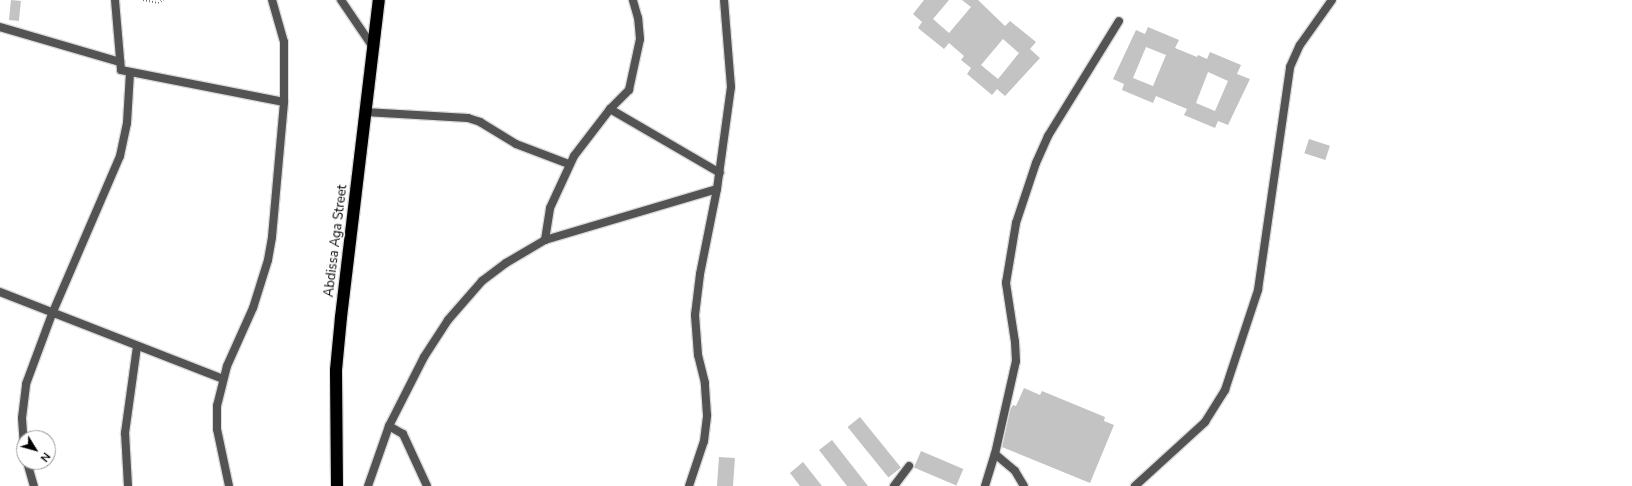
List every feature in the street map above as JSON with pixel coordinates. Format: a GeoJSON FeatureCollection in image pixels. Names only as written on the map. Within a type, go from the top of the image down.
{"type":"FeatureCollection","features":[{"type":"Feature","properties":{"kind":"highway","name":"Abdissa Aga Street"},"geometry":{"type":"LineString","coordinates":[[337,486],[336,370],[379,0]]}},
{"type":"Feature","properties":{"kind":"street"},"geometry":{"type":"LineString","coordinates":[[115,0],[120,70],[284,102]]}},
{"type":"Feature","properties":{"kind":"street"},"geometry":{"type":"LineString","coordinates":[[229,486],[217,429],[217,406],[223,379],[255,303],[268,260],[272,236],[284,102],[284,42],[272,0]]}},
{"type":"Feature","properties":{"kind":"street"},"geometry":{"type":"LineString","coordinates":[[341,0],[373,47]]}},
{"type":"Feature","properties":{"kind":"street"},"geometry":{"type":"LineString","coordinates":[[545,240],[550,208],[569,164],[610,109],[629,90],[638,55],[638,18],[633,0]]}},
{"type":"Feature","properties":{"kind":"street"},"geometry":{"type":"LineString","coordinates":[[689,486],[704,441],[707,415],[705,383],[698,355],[695,315],[700,274],[720,173],[731,87],[724,0]]}},
{"type":"Feature","properties":{"kind":"street"},"geometry":{"type":"LineString","coordinates":[[1135,486],[1204,422],[1225,390],[1258,290],[1290,67],[1300,45],[1332,0]]}},
{"type":"Feature","properties":{"kind":"street"},"geometry":{"type":"LineString","coordinates":[[985,486],[995,454],[1016,361],[1015,342],[1006,283],[1009,257],[1016,223],[1036,163],[1048,136],[1119,21]]}},
{"type":"Feature","properties":{"kind":"street"},"geometry":{"type":"LineString","coordinates":[[0,27],[120,62]]}},
{"type":"Feature","properties":{"kind":"street"},"geometry":{"type":"LineString","coordinates":[[24,430],[23,412],[26,384],[52,314],[124,144],[130,72]]}},
{"type":"Feature","properties":{"kind":"street"},"geometry":{"type":"LineString","coordinates":[[610,109],[720,173]]}},
{"type":"Feature","properties":{"kind":"street"},"geometry":{"type":"LineString","coordinates":[[365,112],[468,118],[480,122],[516,144],[569,164]]}},
{"type":"Feature","properties":{"kind":"street"},"geometry":{"type":"LineString","coordinates":[[368,486],[389,426],[424,357],[461,304],[494,271],[545,240],[717,190]]}},
{"type":"Feature","properties":{"kind":"street"},"geometry":{"type":"LineString","coordinates":[[0,292],[52,314],[223,379]]}},
{"type":"Feature","properties":{"kind":"street"},"geometry":{"type":"LineString","coordinates":[[128,486],[125,433],[137,347]]}},
{"type":"Feature","properties":{"kind":"street"},"geometry":{"type":"LineString","coordinates":[[389,426],[403,434],[427,486]]}},
{"type":"Feature","properties":{"kind":"street"},"geometry":{"type":"LineString","coordinates":[[995,454],[1015,471],[1024,486]]}},
{"type":"Feature","properties":{"kind":"street"},"geometry":{"type":"LineString","coordinates":[[894,486],[909,466]]}},
{"type":"Feature","properties":{"kind":"street"},"geometry":{"type":"LineString","coordinates":[[29,470],[34,486]]}},
{"type":"Feature","properties":{"kind":"path"},"geometry":{"type":"LineString","coordinates":[[143,0],[158,2],[163,0]]}},
{"type":"Feature","properties":{"kind":"building"},"geometry":{"type":"Polygon","coordinates":[[[11,0],[21,1],[19,21],[9,20],[11,0]]]}},
{"type":"Feature","properties":{"kind":"building"},"geometry":{"type":"Polygon","coordinates":[[[924,0],[949,0],[933,19],[949,33],[971,7],[962,0],[978,0],[1005,26],[1010,21],[1036,42],[1030,49],[1040,58],[1005,96],[997,89],[992,95],[967,74],[971,68],[961,60],[964,56],[949,43],[944,49],[918,28],[922,22],[913,14],[924,0]],[[1003,39],[981,65],[998,79],[1019,53],[1003,39]]]}},
{"type":"Feature","properties":{"kind":"building"},"geometry":{"type":"Polygon","coordinates":[[[1148,27],[1179,40],[1175,48],[1197,57],[1198,55],[1207,59],[1210,52],[1241,65],[1237,74],[1250,79],[1228,125],[1218,121],[1215,128],[1184,115],[1187,109],[1156,96],[1153,103],[1122,90],[1124,84],[1113,79],[1136,30],[1145,34],[1148,27]],[[1146,47],[1133,78],[1153,86],[1166,55],[1146,47]],[[1208,72],[1196,103],[1215,111],[1228,81],[1208,72]]]}},
{"type":"Feature","properties":{"kind":"building"},"geometry":{"type":"Polygon","coordinates":[[[1309,139],[1330,146],[1325,160],[1304,153],[1309,139]]]}},
{"type":"Feature","properties":{"kind":"building"},"geometry":{"type":"Polygon","coordinates":[[[1024,388],[1040,395],[1042,391],[1105,417],[1104,421],[1114,425],[1090,483],[1002,447],[1010,410],[1013,405],[1016,406],[1024,388]]]}},
{"type":"Feature","properties":{"kind":"building"},"geometry":{"type":"Polygon","coordinates":[[[860,417],[901,468],[888,478],[848,427],[860,417]]]}},
{"type":"Feature","properties":{"kind":"building"},"geometry":{"type":"Polygon","coordinates":[[[832,440],[868,486],[847,486],[819,450],[832,440]]]}},
{"type":"Feature","properties":{"kind":"building"},"geometry":{"type":"Polygon","coordinates":[[[921,451],[963,469],[956,486],[914,468],[921,451]]]}},
{"type":"Feature","properties":{"kind":"building"},"geometry":{"type":"Polygon","coordinates":[[[719,457],[735,458],[733,486],[717,486],[719,457]]]}},
{"type":"Feature","properties":{"kind":"building"},"geometry":{"type":"Polygon","coordinates":[[[803,462],[822,486],[800,486],[790,473],[803,462]]]}}]}
